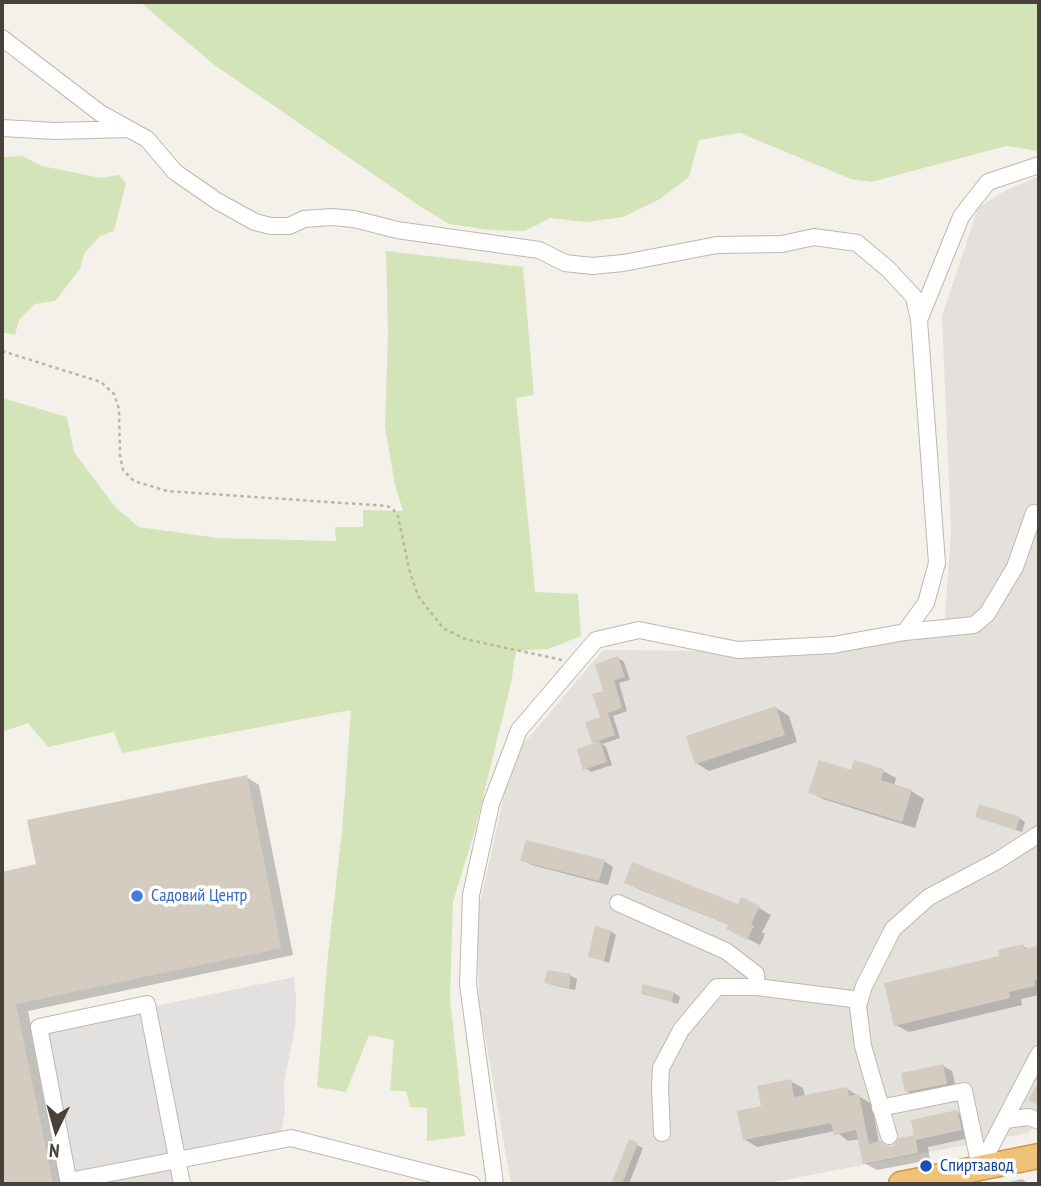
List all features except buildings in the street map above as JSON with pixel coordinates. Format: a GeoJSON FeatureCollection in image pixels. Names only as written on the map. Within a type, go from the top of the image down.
{"type":"FeatureCollection","features":[{"type":"Feature","properties":{"kind":"highway"},"geometry":{"type":"LineString","coordinates":[[901,1184],[1039,1156]]}},
{"type":"Feature","properties":{"kind":"lane"},"geometry":{"type":"LineString","coordinates":[[2,38],[100,113],[147,139],[175,172],[217,201],[255,222],[271,226],[289,226],[304,219],[354,219],[397,230],[539,250],[565,263],[592,266],[623,263],[717,245],[782,244],[814,237],[857,243],[888,269],[914,297],[919,320],[936,563],[926,603],[905,632]]}},
{"type":"Feature","properties":{"kind":"lane"},"geometry":{"type":"LineString","coordinates":[[2,128],[55,131],[131,129]]}},
{"type":"Feature","properties":{"kind":"lane"},"geometry":{"type":"LineString","coordinates":[[919,320],[968,206],[988,182],[1039,165]]}},
{"type":"Feature","properties":{"kind":"lane"},"geometry":{"type":"LineString","coordinates":[[495,1184],[468,984],[471,895],[491,804],[519,730],[596,640],[639,630],[738,650],[833,645],[905,632],[974,625],[987,614],[1015,567],[1034,513]]}},
{"type":"Feature","properties":{"kind":"lane"},"geometry":{"type":"LineString","coordinates":[[889,1136],[863,1046],[858,1006],[864,986],[893,929],[929,897],[997,862],[1039,834]]}},
{"type":"Feature","properties":{"kind":"lane"},"geometry":{"type":"LineString","coordinates":[[618,903],[726,951],[756,974],[757,987]]}},
{"type":"Feature","properties":{"kind":"lane"},"geometry":{"type":"LineString","coordinates":[[662,1133],[661,1068],[681,1030],[717,987],[757,987],[860,999]]}},
{"type":"Feature","properties":{"kind":"lane"},"geometry":{"type":"LineString","coordinates":[[182,1184],[178,1160],[147,1004],[39,1027],[69,1183],[178,1160],[291,1138],[472,1184]]}},
{"type":"Feature","properties":{"kind":"lane"},"geometry":{"type":"LineString","coordinates":[[980,1167],[1039,1054]]}},
{"type":"Feature","properties":{"kind":"lane"},"geometry":{"type":"LineString","coordinates":[[880,1108],[964,1091],[980,1167]]}},
{"type":"Feature","properties":{"kind":"lane"},"geometry":{"type":"LineString","coordinates":[[1005,1120],[1028,1117],[1039,1121]]}},
{"type":"Feature","properties":{"kind":"path"},"geometry":{"type":"LineString","coordinates":[[2,351],[101,382],[114,394],[119,409],[123,470],[134,481],[167,491],[387,506],[398,516],[409,569],[418,596],[443,628],[466,639],[575,663]]}},
{"type":"Feature","properties":{"kind":"shaded area"},"geometry":{"type":"Polygon","coordinates":[[[1039,176],[1039,1123],[1028,1133],[764,1184],[511,1184],[479,1001],[477,916],[513,756],[603,650],[817,652],[944,630],[951,532],[942,316],[978,208],[1006,190],[1039,176]]]}},
{"type":"Feature","properties":{"kind":"shaded area"},"geometry":{"type":"Polygon","coordinates":[[[294,977],[295,1027],[284,1084],[285,1112],[281,1134],[173,1157],[178,1184],[74,1184],[41,1030],[294,977]]]}},
{"type":"Feature","properties":{"kind":"green space"},"geometry":{"type":"Polygon","coordinates":[[[140,2],[1039,2],[1039,145],[1038,151],[1006,146],[871,182],[851,179],[740,133],[699,140],[689,177],[660,199],[623,217],[586,222],[550,218],[525,231],[490,230],[449,224],[213,64],[140,2]]]}},
{"type":"Feature","properties":{"kind":"green space"},"geometry":{"type":"Polygon","coordinates":[[[22,156],[42,166],[101,178],[119,175],[126,183],[114,231],[100,236],[84,254],[80,269],[55,301],[35,304],[19,320],[15,335],[2,332],[2,157],[22,156]]]}},
{"type":"Feature","properties":{"kind":"green space"},"geometry":{"type":"Polygon","coordinates":[[[386,251],[523,267],[534,395],[516,398],[535,592],[578,594],[581,636],[548,649],[516,651],[511,683],[475,830],[453,902],[450,999],[465,1136],[427,1141],[427,1108],[410,1107],[406,1091],[390,1091],[394,1040],[369,1035],[346,1092],[317,1087],[351,710],[122,753],[114,732],[48,747],[28,723],[2,732],[2,398],[67,417],[74,452],[116,508],[139,527],[218,538],[336,541],[335,527],[363,527],[363,510],[403,511],[395,485],[385,427],[388,333],[386,251]]]}},
{"type":"Feature","properties":{"kind":"place","name":"Садовий Центр"},"geometry":{"type":"Point","coordinates":[137,896]}},
{"type":"Feature","properties":{"kind":"place","name":"Спиртзавод"},"geometry":{"type":"Point","coordinates":[926,1166]}}]}
